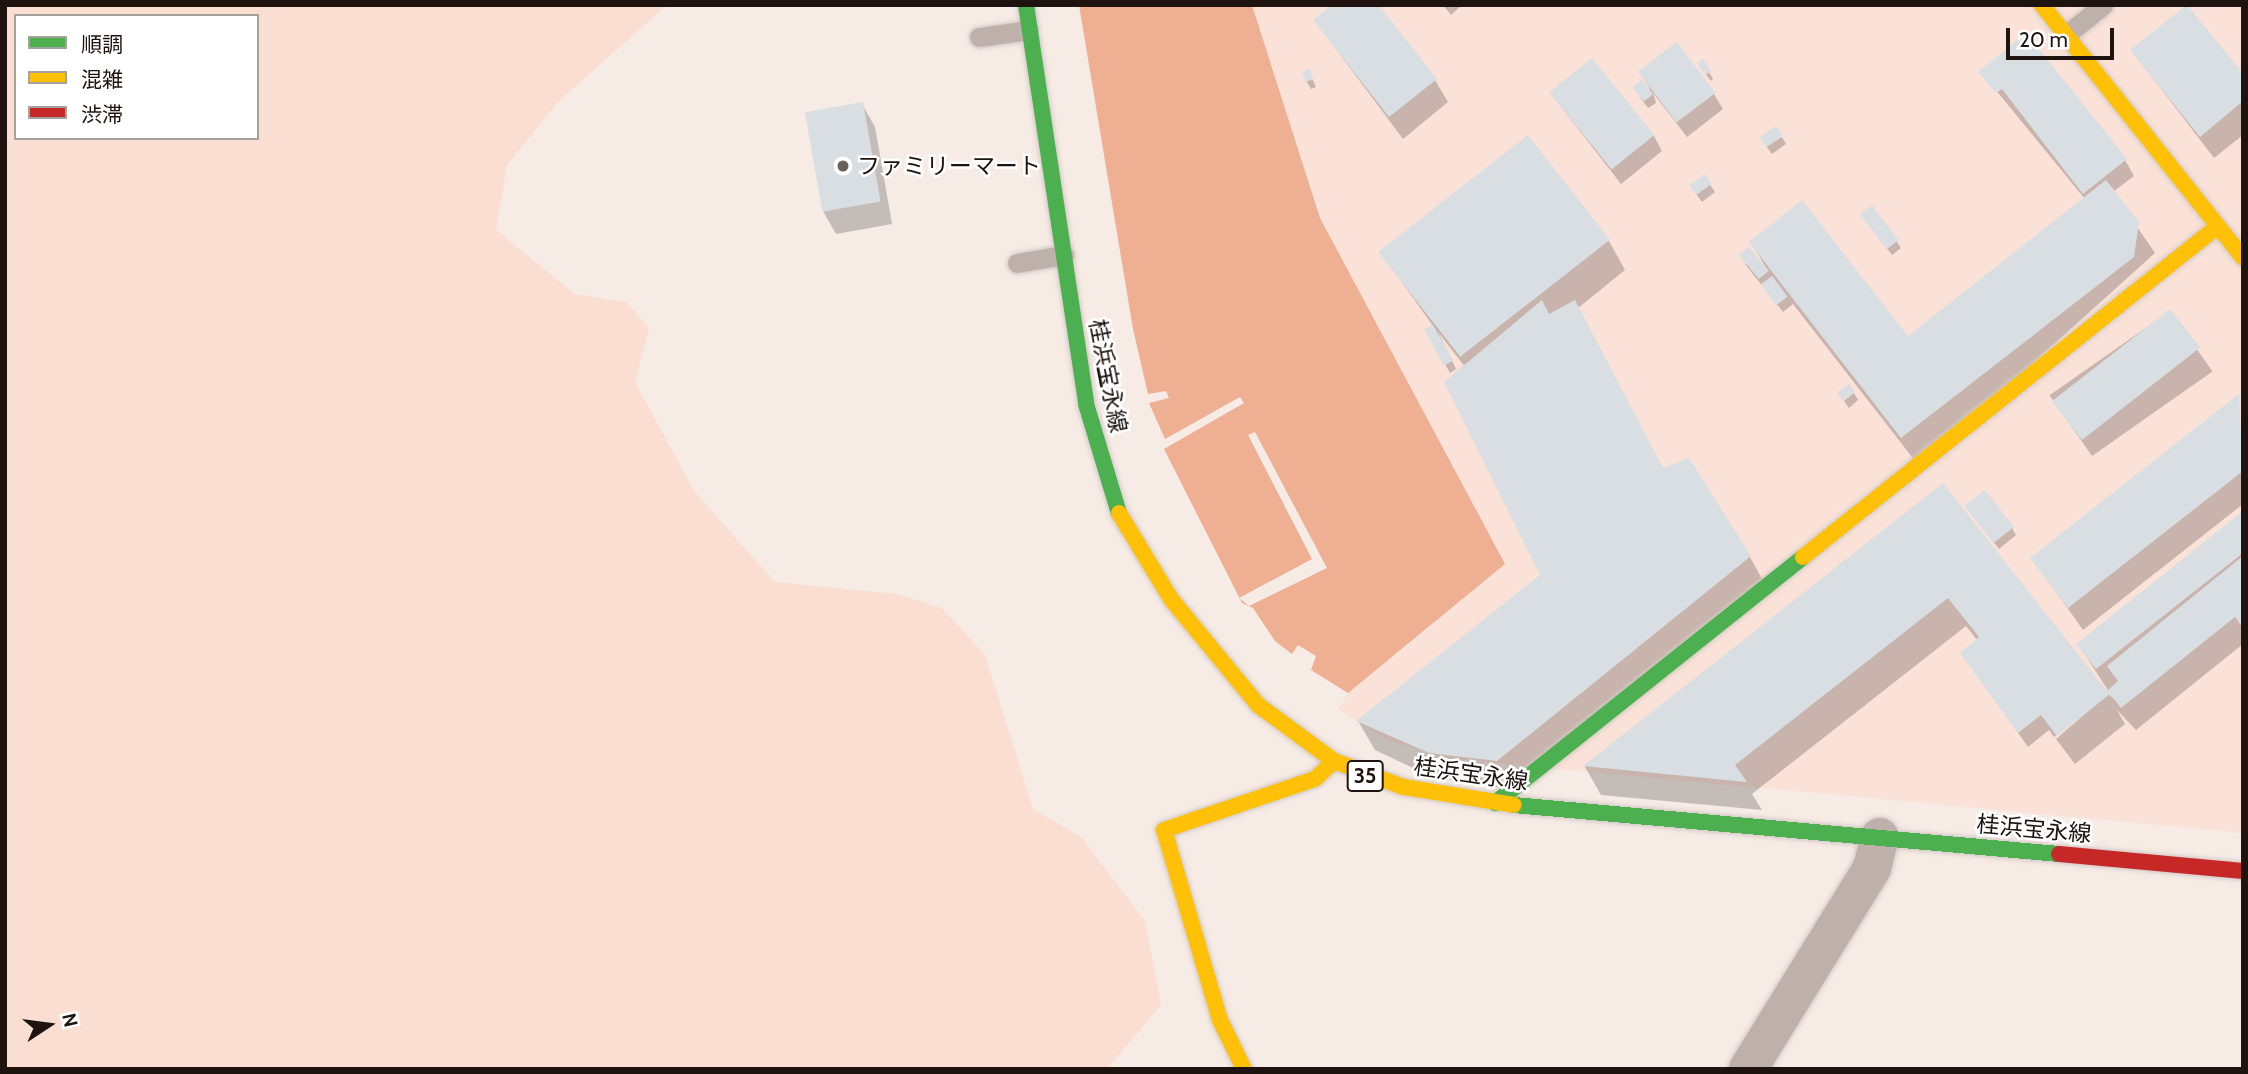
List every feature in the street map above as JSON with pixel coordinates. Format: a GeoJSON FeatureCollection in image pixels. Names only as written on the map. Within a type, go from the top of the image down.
{"type":"FeatureCollection","features":[{"type":"Feature","properties":{"kind":"main road","name":"桂浜宝永線"},"geometry":{"type":"LineString","coordinates":[[1026,5],[1086,404],[1122,523],[1171,598],[1258,705],[1334,761],[1403,787],[1495,803],[2243,871]]}},
{"type":"Feature","properties":{"kind":"main road"},"geometry":{"type":"LineString","coordinates":[[2042,5],[2243,258]]}},
{"type":"Feature","properties":{"kind":"main road"},"geometry":{"type":"LineString","coordinates":[[1495,803],[2217,227]]}},
{"type":"Feature","properties":{"kind":"main road"},"geometry":{"type":"LineString","coordinates":[[1244,1069],[1220,1020],[1164,830],[1315,779],[1334,761]]}},
{"type":"Feature","properties":{"kind":"street"},"geometry":{"type":"LineString","coordinates":[[1748,1069],[1872,867],[1880,837]]}},
{"type":"Feature","properties":{"kind":"lane"},"geometry":{"type":"LineString","coordinates":[[2066,35],[2104,5]]}},
{"type":"Feature","properties":{"kind":"lane"},"geometry":{"type":"LineString","coordinates":[[979,37],[1029,30]]}},
{"type":"Feature","properties":{"kind":"lane"},"geometry":{"type":"LineString","coordinates":[[1017,263],[1063,255]]}},
{"type":"Feature","properties":{"kind":"shaded area"},"geometry":{"type":"Polygon","coordinates":[[[5,5],[667,5],[559,101],[507,165],[496,230],[575,294],[626,302],[649,328],[635,382],[694,491],[775,582],[897,594],[942,608],[985,655],[1033,809],[1081,837],[1145,921],[1161,1005],[1107,1069],[5,1069],[5,5]]]}},
{"type":"Feature","properties":{"kind":"shaded area"},"geometry":{"type":"Polygon","coordinates":[[[1079,5],[1252,5],[1320,218],[1505,564],[1348,693],[1311,670],[1316,656],[1298,645],[1292,654],[1275,641],[1253,608],[1242,603],[1164,449],[1244,403],[1240,397],[1165,439],[1149,403],[1169,398],[1166,391],[1148,394],[1133,329],[1079,5]]]}},
{"type":"Feature","properties":{"kind":"shaded area"},"geometry":{"type":"Polygon","coordinates":[[[1252,5],[2243,5],[2243,833],[1450,759],[1384,739],[1339,710],[1348,693],[1434,624],[1431,619],[1504,564],[1320,218],[1252,5]]]}},
{"type":"Feature","properties":{"kind":"pier"},"geometry":{"type":"Polygon","coordinates":[[[1255,432],[1327,568],[1249,606],[1239,598],[1312,559],[1248,435],[1255,432]]]}},
{"type":"Feature","properties":{"kind":"building"},"geometry":{"type":"Polygon","coordinates":[[[1332,5],[1379,5],[1437,79],[1389,117],[1313,20],[1332,5]]]}},
{"type":"Feature","properties":{"kind":"building"},"geometry":{"type":"Polygon","coordinates":[[[2187,5],[2243,73],[2243,101],[2200,137],[2130,50],[2187,5]]]}},
{"type":"Feature","properties":{"kind":"building"},"geometry":{"type":"Polygon","coordinates":[[[2026,33],[2127,159],[2083,194],[2002,89],[1996,93],[1978,72],[2026,33]]]}},
{"type":"Feature","properties":{"kind":"building"},"geometry":{"type":"Polygon","coordinates":[[[1677,42],[1716,93],[1676,123],[1638,71],[1677,42]]]}},
{"type":"Feature","properties":{"kind":"building"},"geometry":{"type":"Polygon","coordinates":[[[1592,58],[1654,135],[1612,170],[1549,93],[1592,58]]]}},
{"type":"Feature","properties":{"kind":"building"},"geometry":{"type":"Polygon","coordinates":[[[1703,59],[1711,71],[1706,75],[1697,63],[1703,59]]]}},
{"type":"Feature","properties":{"kind":"building"},"geometry":{"type":"Polygon","coordinates":[[[1310,69],[1313,80],[1305,82],[1302,71],[1310,69]]]}},
{"type":"Feature","properties":{"kind":"building"},"geometry":{"type":"Polygon","coordinates":[[[1642,80],[1653,94],[1644,102],[1633,87],[1642,80]]]}},
{"type":"Feature","properties":{"kind":"building","name":"ファミリーマート"},"geometry":{"type":"Polygon","coordinates":[[[863,102],[881,201],[822,212],[805,112],[863,102]]]}},
{"type":"Feature","properties":{"kind":"building"},"geometry":{"type":"Polygon","coordinates":[[[1776,126],[1783,136],[1766,147],[1760,137],[1776,126]]]}},
{"type":"Feature","properties":{"kind":"building"},"geometry":{"type":"Polygon","coordinates":[[[1528,135],[1610,240],[1460,357],[1378,252],[1528,135]]]}},
{"type":"Feature","properties":{"kind":"building"},"geometry":{"type":"Polygon","coordinates":[[[1705,174],[1712,184],[1696,195],[1689,185],[1705,174]]]}},
{"type":"Feature","properties":{"kind":"building"},"geometry":{"type":"Polygon","coordinates":[[[2106,180],[2139,222],[2134,257],[1901,438],[1749,242],[1802,200],[1908,336],[2106,180]]]}},
{"type":"Feature","properties":{"kind":"building"},"geometry":{"type":"Polygon","coordinates":[[[1872,205],[1898,240],[1887,249],[1860,214],[1872,205]]]}},
{"type":"Feature","properties":{"kind":"building"},"geometry":{"type":"Polygon","coordinates":[[[1749,247],[1769,271],[1759,279],[1739,255],[1749,247]]]}},
{"type":"Feature","properties":{"kind":"building"},"geometry":{"type":"Polygon","coordinates":[[[1772,276],[1788,297],[1776,305],[1761,284],[1772,276]]]}},
{"type":"Feature","properties":{"kind":"building"},"geometry":{"type":"Polygon","coordinates":[[[1542,300],[1549,314],[1575,300],[1663,468],[1689,458],[1751,556],[1497,761],[1429,753],[1356,721],[1540,575],[1444,382],[1542,300]]]}},
{"type":"Feature","properties":{"kind":"building"},"geometry":{"type":"Polygon","coordinates":[[[2170,309],[2200,348],[2082,440],[2052,401],[2170,309]]]}},
{"type":"Feature","properties":{"kind":"building"},"geometry":{"type":"Polygon","coordinates":[[[1433,325],[1453,361],[1444,366],[1424,330],[1433,325]]]}},
{"type":"Feature","properties":{"kind":"building"},"geometry":{"type":"Polygon","coordinates":[[[1849,384],[1855,392],[1843,401],[1837,393],[1849,384]]]}},
{"type":"Feature","properties":{"kind":"building"},"geometry":{"type":"Polygon","coordinates":[[[2239,394],[2243,471],[2068,608],[2030,558],[2239,394]]]}},
{"type":"Feature","properties":{"kind":"building"},"geometry":{"type":"Polygon","coordinates":[[[1943,483],[2107,691],[2118,681],[2107,666],[2243,556],[2243,628],[2235,617],[2121,708],[2110,694],[2057,736],[2041,715],[2018,733],[1960,653],[1979,637],[1948,598],[1735,765],[1747,782],[1583,766],[1943,483]]]}},
{"type":"Feature","properties":{"kind":"building"},"geometry":{"type":"Polygon","coordinates":[[[1985,490],[2014,527],[1993,543],[1965,506],[1985,490]]]}},
{"type":"Feature","properties":{"kind":"building"},"geometry":{"type":"Polygon","coordinates":[[[2243,511],[2243,553],[2096,669],[2076,644],[2243,511]]]}},
{"type":"Feature","properties":{"kind":"traffic: fast"},"geometry":{"type":"LineString","coordinates":[[1026,5],[1086,404],[1119,513]]}},
{"type":"Feature","properties":{"kind":"traffic: fast"},"geometry":{"type":"LineString","coordinates":[[1495,803],[1803,557]]}},
{"type":"Feature","properties":{"kind":"traffic: fast"},"geometry":{"type":"LineString","coordinates":[[1514,805],[2059,854]]}},
{"type":"Feature","properties":{"kind":"traffic: slow"},"geometry":{"type":"LineString","coordinates":[[2042,5],[2243,258]]}},
{"type":"Feature","properties":{"kind":"traffic: slow"},"geometry":{"type":"LineString","coordinates":[[1803,557],[2217,227]]}},
{"type":"Feature","properties":{"kind":"traffic: slow"},"geometry":{"type":"LineString","coordinates":[[1119,513],[1171,599],[1258,705],[1334,761],[1403,787],[1514,805]]}},
{"type":"Feature","properties":{"kind":"traffic: slow"},"geometry":{"type":"LineString","coordinates":[[1244,1069],[1220,1020],[1164,830],[1315,779],[1334,761]]}},
{"type":"Feature","properties":{"kind":"traffic: jam"},"geometry":{"type":"LineString","coordinates":[[2059,854],[2243,871]]}},
{"type":"Feature","properties":{"kind":"place","name":"ファミリーマート"},"geometry":{"type":"Point","coordinates":[843,166]}}]}
